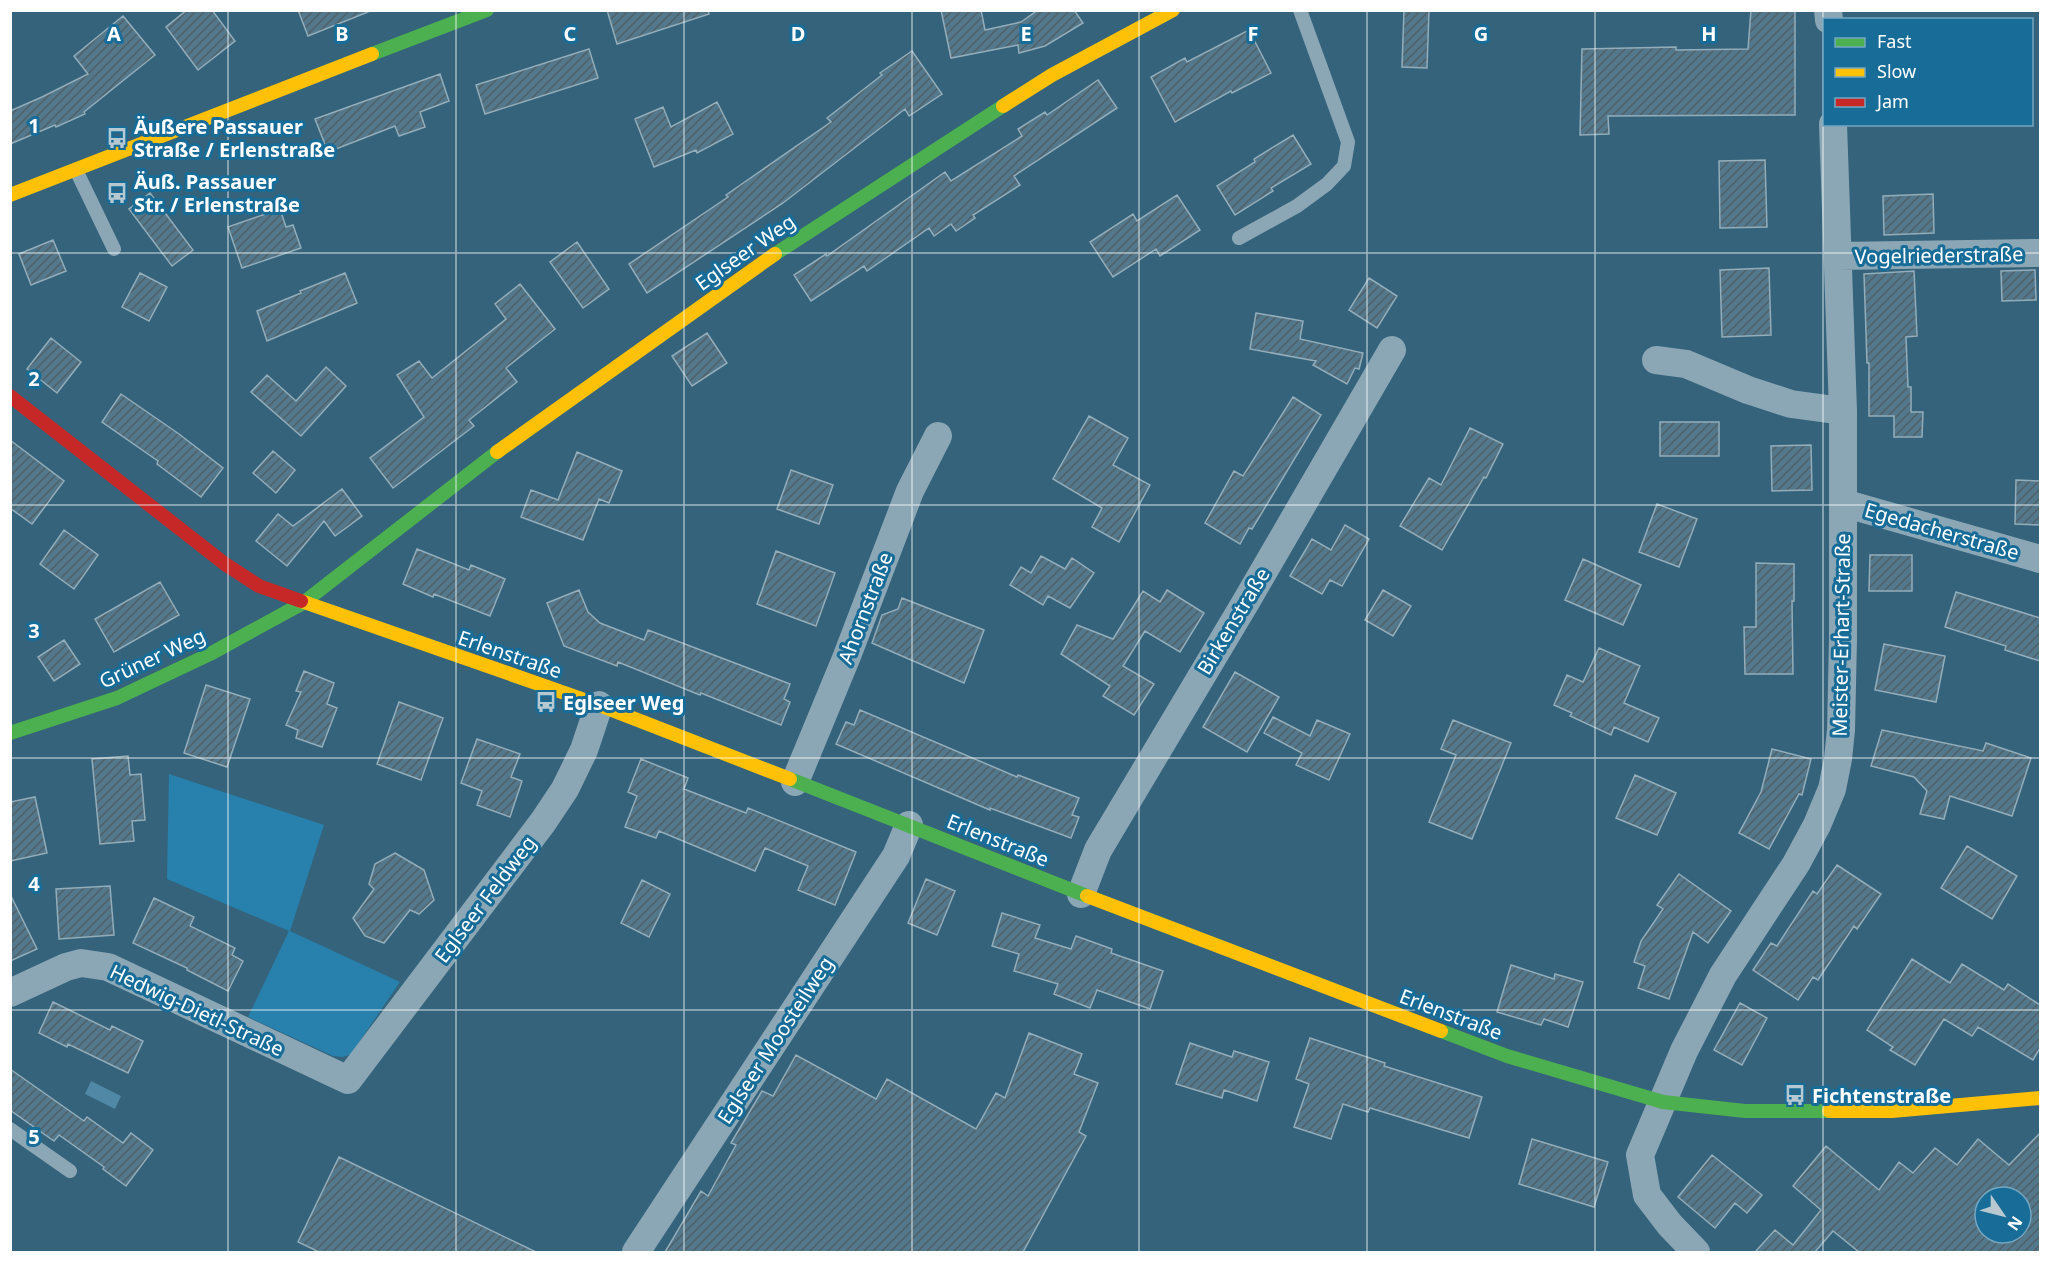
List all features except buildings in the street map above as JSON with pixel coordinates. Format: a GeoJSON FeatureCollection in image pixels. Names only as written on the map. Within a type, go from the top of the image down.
{"type":"FeatureCollection","features":[{"type":"Feature","properties":{"kind":"street"},"geometry":{"type":"LineString","coordinates":[[10,195],[487,10]]}},
{"type":"Feature","properties":{"kind":"street","name":"Eglseer Weg"},"geometry":{"type":"LineString","coordinates":[[303,603],[524,431],[769,258],[1052,75],[1173,10]]}},
{"type":"Feature","properties":{"kind":"street","name":"Meister-Erhart-Straße"},"geometry":{"type":"LineString","coordinates":[[1663,1102],[1684,1051],[1723,975],[1796,864],[1817,825],[1832,789],[1841,730],[1843,503],[1843,411],[1833,126]]}},
{"type":"Feature","properties":{"kind":"street","name":"Vogelriederstraße"},"geometry":{"type":"LineString","coordinates":[[1838,256],[2040,253]]}},
{"type":"Feature","properties":{"kind":"street","name":"Birkenstraße"},"geometry":{"type":"LineString","coordinates":[[1081,894],[1098,850],[1392,350]]}},
{"type":"Feature","properties":{"kind":"street"},"geometry":{"type":"LineString","coordinates":[[1656,360],[1686,364],[1748,390],[1791,404],[1843,411]]}},
{"type":"Feature","properties":{"kind":"street","name":"Erlenstraße"},"geometry":{"type":"LineString","coordinates":[[10,396],[225,564],[259,586],[599,705],[1081,894],[1507,1056],[1663,1102],[1745,1111],[1892,1111],[2040,1098]]}},
{"type":"Feature","properties":{"kind":"street","name":"Ahornstraße"},"geometry":{"type":"LineString","coordinates":[[795,782],[847,656],[910,491],[938,436]]}},
{"type":"Feature","properties":{"kind":"street","name":"Egedacherstraße"},"geometry":{"type":"LineString","coordinates":[[1843,503],[2040,559]]}},
{"type":"Feature","properties":{"kind":"street","name":"Grüner Weg"},"geometry":{"type":"LineString","coordinates":[[10,733],[117,698],[210,654],[303,603]]}},
{"type":"Feature","properties":{"kind":"street","name":"Eglseer Feldweg"},"geometry":{"type":"LineString","coordinates":[[348,1080],[543,822],[565,789],[584,750],[599,705]]}},
{"type":"Feature","properties":{"kind":"street","name":"Eglseer Moosteilweg"},"geometry":{"type":"LineString","coordinates":[[636,1252],[896,856],[909,825]]}},
{"type":"Feature","properties":{"kind":"street","name":"Hedwig-Dietl-Straße"},"geometry":{"type":"LineString","coordinates":[[10,993],[66,967],[81,963],[108,967],[348,1080]]}},
{"type":"Feature","properties":{"kind":"street"},"geometry":{"type":"LineString","coordinates":[[1663,1102],[1640,1155],[1647,1195],[1670,1226],[1696,1252]]}},
{"type":"Feature","properties":{"kind":"lane"},"geometry":{"type":"LineString","coordinates":[[1239,238],[1297,206],[1327,184],[1344,166],[1348,142],[1300,10]]}},
{"type":"Feature","properties":{"kind":"lane"},"geometry":{"type":"LineString","coordinates":[[76,170],[114,249]]}},
{"type":"Feature","properties":{"kind":"lane"},"geometry":{"type":"LineString","coordinates":[[10,1129],[70,1171]]}},
{"type":"Feature","properties":{"kind":"shaded area"},"geometry":{"type":"Polygon","coordinates":[[[169,774],[324,825],[290,931],[400,982],[351,1054],[343,1057],[333,1056],[248,1017],[289,931],[167,879],[169,774]]]}},
{"type":"Feature","properties":{"kind":"shaded area"},"geometry":{"type":"Polygon","coordinates":[[[91,1081],[121,1096],[115,1109],[85,1094],[91,1081]]]}},
{"type":"Feature","properties":{"kind":"traffic: fast"},"geometry":{"type":"LineString","coordinates":[[372,54],[487,10]]}},
{"type":"Feature","properties":{"kind":"traffic: fast"},"geometry":{"type":"LineString","coordinates":[[775,254],[1003,106]]}},
{"type":"Feature","properties":{"kind":"traffic: fast"},"geometry":{"type":"LineString","coordinates":[[10,733],[117,698],[210,654],[303,603],[497,452]]}},
{"type":"Feature","properties":{"kind":"traffic: fast"},"geometry":{"type":"LineString","coordinates":[[790,779],[1087,896]]}},
{"type":"Feature","properties":{"kind":"traffic: fast"},"geometry":{"type":"LineString","coordinates":[[1441,1031],[1507,1056],[1663,1102],[1745,1111],[1829,1111]]}},
{"type":"Feature","properties":{"kind":"traffic: slow"},"geometry":{"type":"LineString","coordinates":[[1003,106],[1052,75],[1173,10]]}},
{"type":"Feature","properties":{"kind":"traffic: slow"},"geometry":{"type":"LineString","coordinates":[[10,195],[372,54]]}},
{"type":"Feature","properties":{"kind":"traffic: slow"},"geometry":{"type":"LineString","coordinates":[[497,452],[775,254]]}},
{"type":"Feature","properties":{"kind":"traffic: slow"},"geometry":{"type":"LineString","coordinates":[[301,601],[599,705],[790,779]]}},
{"type":"Feature","properties":{"kind":"traffic: slow"},"geometry":{"type":"LineString","coordinates":[[1087,896],[1441,1031]]}},
{"type":"Feature","properties":{"kind":"traffic: slow"},"geometry":{"type":"LineString","coordinates":[[1829,1111],[1892,1111],[2040,1098]]}},
{"type":"Feature","properties":{"kind":"traffic: jam"},"geometry":{"type":"LineString","coordinates":[[10,396],[225,564],[259,586],[301,601]]}},
{"type":"Feature","properties":{"kind":"place","name":"Äußere Passauer Straße / Erlenstraße"},"geometry":{"type":"Point","coordinates":[117,138]}},
{"type":"Feature","properties":{"kind":"place","name":"Äuß. Passauer Str. / Erlenstraße"},"geometry":{"type":"Point","coordinates":[117,193]}},
{"type":"Feature","properties":{"kind":"place","name":"Eglseer Weg"},"geometry":{"type":"Point","coordinates":[546,702]}},
{"type":"Feature","properties":{"kind":"place","name":"Fichtenstraße"},"geometry":{"type":"Point","coordinates":[1795,1095]}}]}
